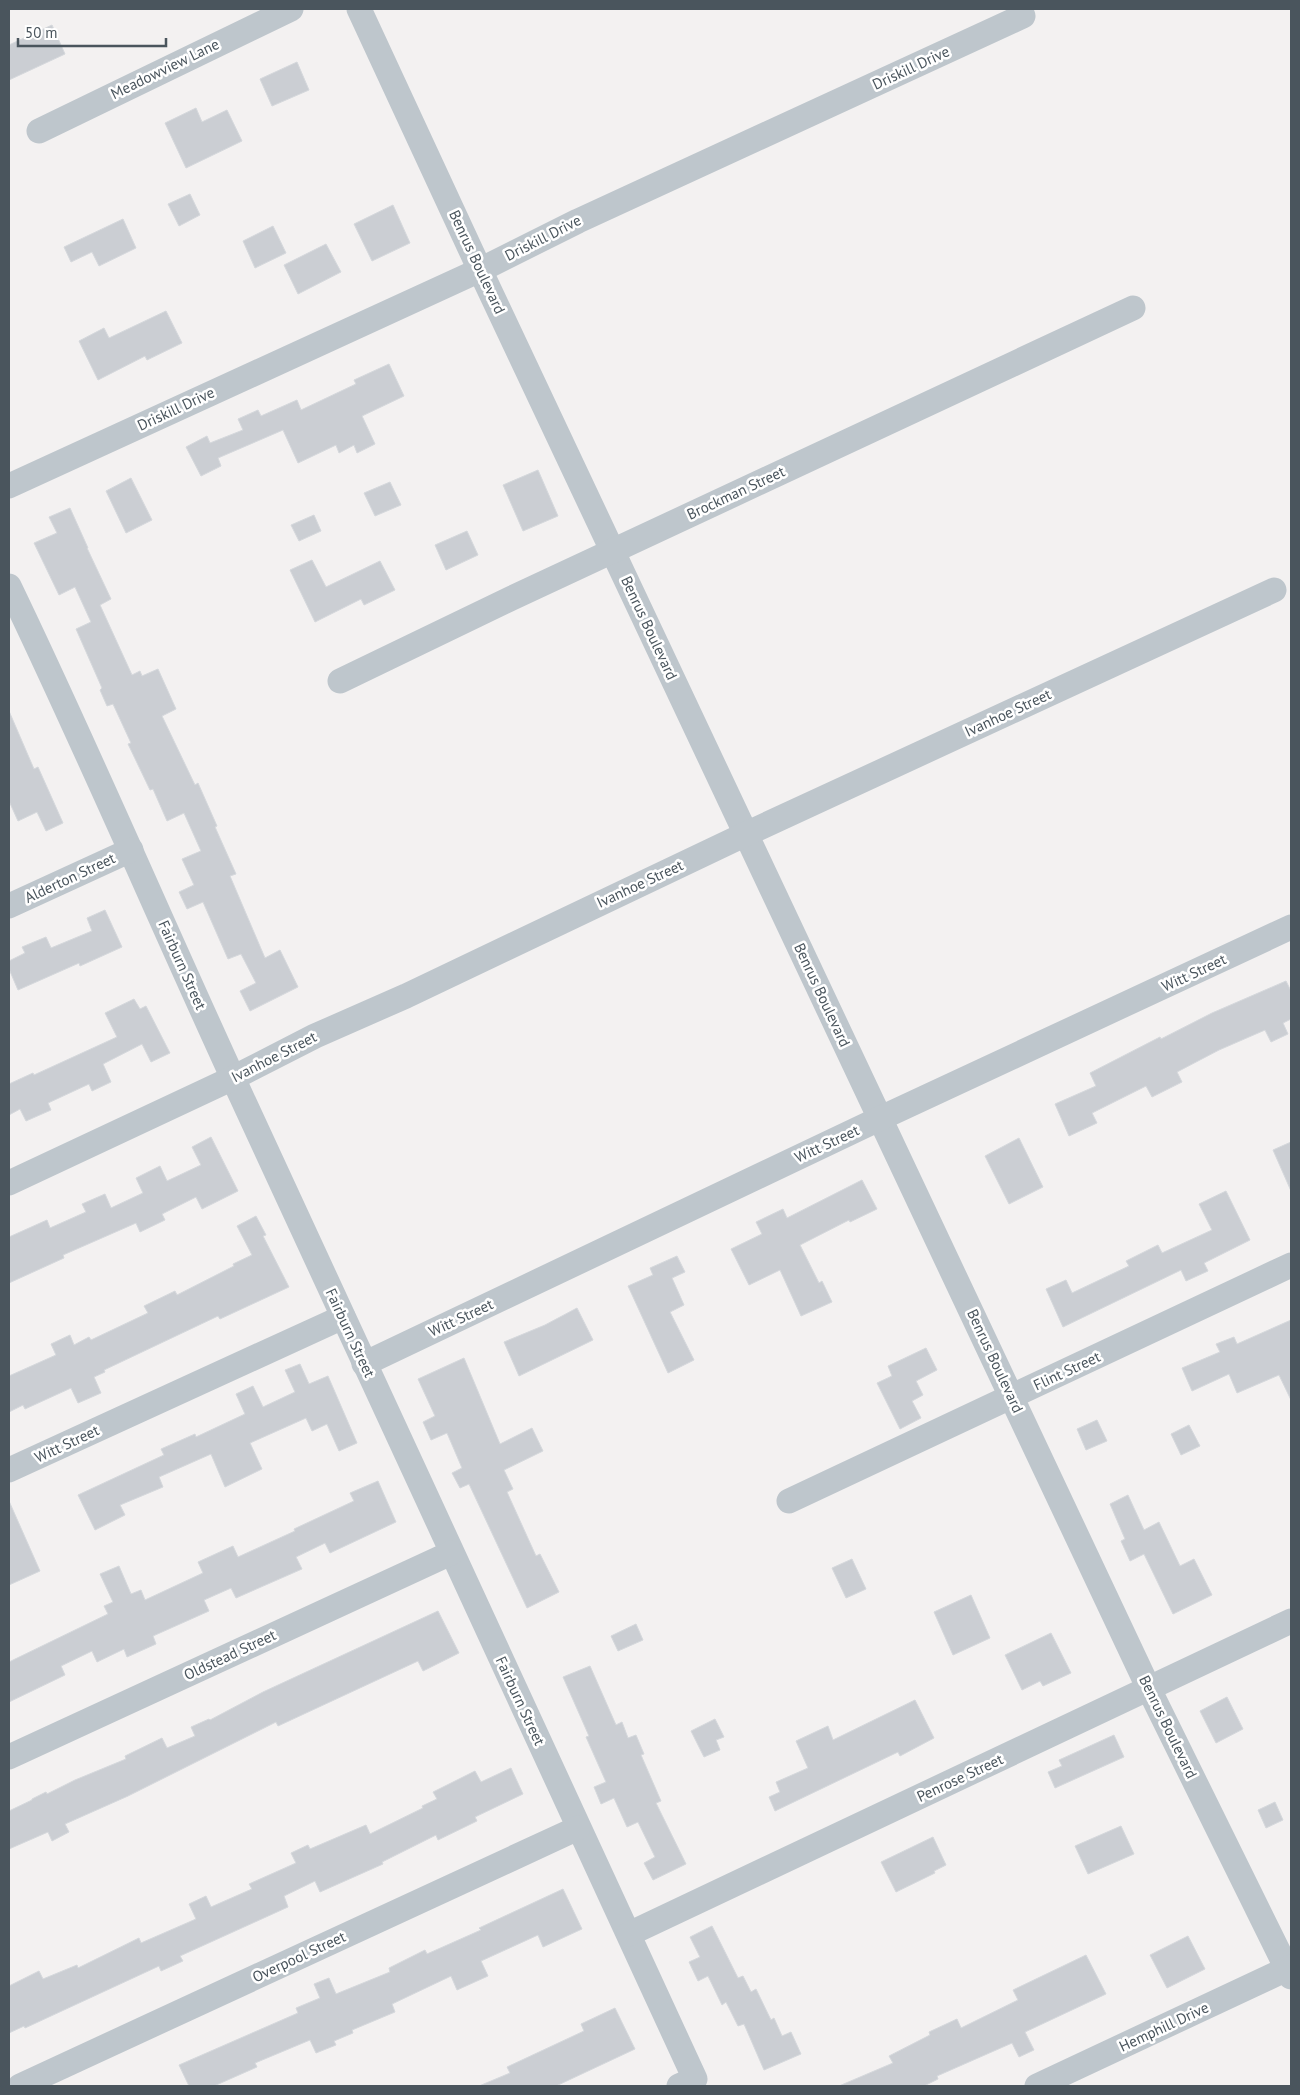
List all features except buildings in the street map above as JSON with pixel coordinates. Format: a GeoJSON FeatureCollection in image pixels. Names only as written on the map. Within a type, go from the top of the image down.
{"type":"FeatureCollection","features":[{"type":"Feature","properties":{"kind":"street","name":"Meadowview Lane"},"geometry":{"type":"LineString","coordinates":[[39,131],[291,9]]}},
{"type":"Feature","properties":{"kind":"street","name":"Benrus Boulevard"},"geometry":{"type":"LineString","coordinates":[[359,9],[612,551],[1149,1689],[1290,1971]]}},
{"type":"Feature","properties":{"kind":"street","name":"Driskill Drive"},"geometry":{"type":"LineString","coordinates":[[9,486],[480,270],[578,221],[1023,16]]}},
{"type":"Feature","properties":{"kind":"street","name":"Brockman Street"},"geometry":{"type":"LineString","coordinates":[[340,680],[1133,308]]}},
{"type":"Feature","properties":{"kind":"street","name":"Fairburn Street"},"geometry":{"type":"LineString","coordinates":[[9,586],[16,617],[132,850],[233,1078],[364,1364],[578,1828],[629,1934],[687,2083]]}},
{"type":"Feature","properties":{"kind":"street","name":"Ivanhoe Street"},"geometry":{"type":"LineString","coordinates":[[9,1183],[233,1078],[315,1036],[406,996],[746,834],[1274,590]]}},
{"type":"Feature","properties":{"kind":"street","name":"Alderton Street"},"geometry":{"type":"LineString","coordinates":[[9,906],[132,850]]}},
{"type":"Feature","properties":{"kind":"street","name":"Witt Street"},"geometry":{"type":"LineString","coordinates":[[364,1364],[881,1118],[1291,927]]}},
{"type":"Feature","properties":{"kind":"street","name":"Flint Street"},"geometry":{"type":"LineString","coordinates":[[788,1502],[1291,1265]]}},
{"type":"Feature","properties":{"kind":"street","name":"Witt Street"},"geometry":{"type":"LineString","coordinates":[[9,1470],[343,1317]]}},
{"type":"Feature","properties":{"kind":"street","name":"Oldstead Street"},"geometry":{"type":"LineString","coordinates":[[9,1757],[452,1553]]}},
{"type":"Feature","properties":{"kind":"street","name":"Penrose Street"},"geometry":{"type":"LineString","coordinates":[[629,1934],[1291,1621]]}},
{"type":"Feature","properties":{"kind":"street","name":"Overpool Street"},"geometry":{"type":"LineString","coordinates":[[20,2086],[578,1828]]}},
{"type":"Feature","properties":{"kind":"street","name":"Hemphill Drive"},"geometry":{"type":"LineString","coordinates":[[1037,2086],[1290,1971]]}}]}
